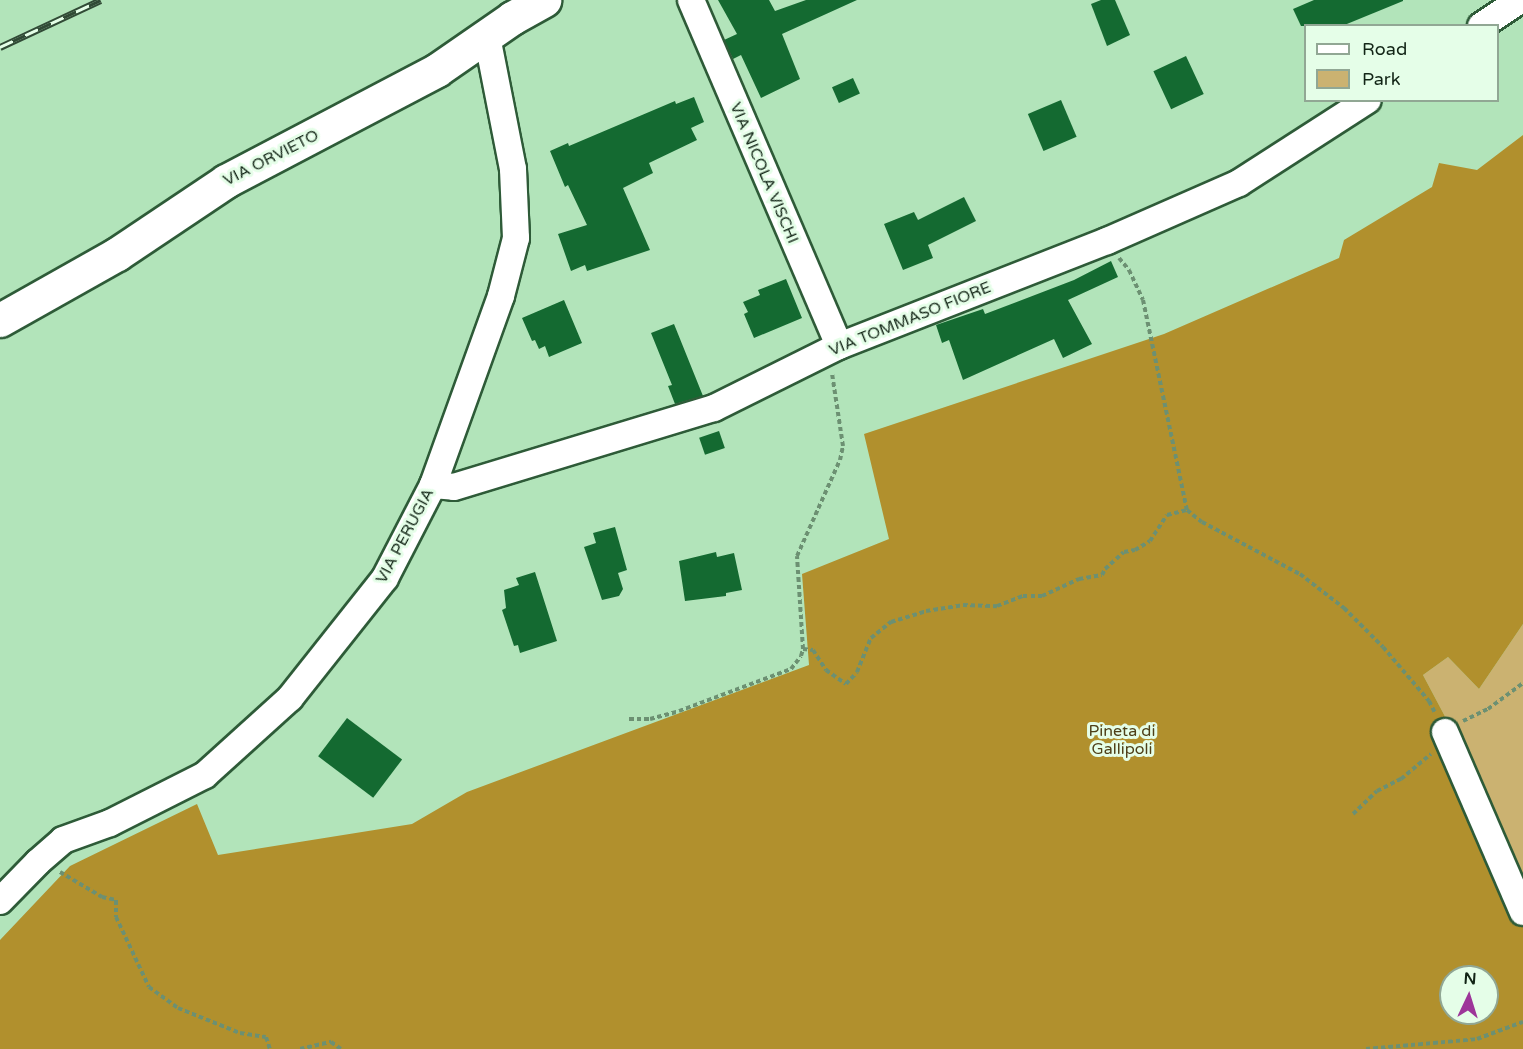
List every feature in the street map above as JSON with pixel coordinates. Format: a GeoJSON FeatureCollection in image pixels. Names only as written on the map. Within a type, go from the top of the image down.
{"type":"FeatureCollection","features":[{"type":"Feature","properties":{"kind":"street","name":"VIA ORVIETO"},"geometry":{"type":"LineString","coordinates":[[0,320],[117,254],[226,181],[437,70],[544,0]]}},
{"type":"Feature","properties":{"kind":"street","name":"VIA NICOLA VISCHI"},"geometry":{"type":"LineString","coordinates":[[691,0],[834,349]]}},
{"type":"Feature","properties":{"kind":"street"},"geometry":{"type":"LineString","coordinates":[[1484,24],[1520,0]]}},
{"type":"Feature","properties":{"kind":"street","name":"VIA PERUGIA"},"geometry":{"type":"LineString","coordinates":[[0,901],[63,840],[110,823],[205,775],[249,738],[290,698],[385,578],[433,485],[501,296],[516,238],[513,170],[487,36]]}},
{"type":"Feature","properties":{"kind":"street","name":"VIA TOMMASO FIORE"},"geometry":{"type":"LineString","coordinates":[[433,485],[454,487],[714,408],[834,349],[1107,241],[1239,183],[1365,102]]}},
{"type":"Feature","properties":{"kind":"street"},"geometry":{"type":"LineString","coordinates":[[1447,737],[1523,912]]}},
{"type":"Feature","properties":{"kind":"path"},"geometry":{"type":"LineString","coordinates":[[1129,270],[1143,300],[1150,327],[1153,356],[1187,510],[1202,522],[1300,574],[1344,608],[1383,647],[1430,701],[1447,737]]}},
{"type":"Feature","properties":{"kind":"path"},"geometry":{"type":"LineString","coordinates":[[629,719],[650,719],[679,711],[791,669],[803,649],[797,556],[840,460],[843,446],[834,349]]}},
{"type":"Feature","properties":{"kind":"path"},"geometry":{"type":"LineString","coordinates":[[803,649],[813,650],[826,670],[846,684],[857,672],[871,638],[891,622],[926,611],[963,605],[997,606],[1023,596],[1042,596],[1079,579],[1102,575],[1105,569],[1124,552],[1135,550],[1150,541],[1162,519],[1167,515],[1175,511],[1187,510]]}},
{"type":"Feature","properties":{"kind":"path"},"geometry":{"type":"LineString","coordinates":[[1353,814],[1377,791],[1401,779],[1447,737],[1523,683]]}},
{"type":"Feature","properties":{"kind":"path"},"geometry":{"type":"LineString","coordinates":[[38,862],[74,879],[102,897],[116,900],[116,917],[149,987],[178,1008],[240,1033],[266,1037],[270,1049]]}},
{"type":"Feature","properties":{"kind":"path"},"geometry":{"type":"LineString","coordinates":[[1366,1049],[1477,1040],[1523,1022]]}},
{"type":"Feature","properties":{"kind":"path"},"geometry":{"type":"LineString","coordinates":[[300,1049],[331,1042],[341,1049]]}},
{"type":"Feature","properties":{"kind":"green space","name":"Pineta di Gallipoli"},"geometry":{"type":"Polygon","coordinates":[[[1523,135],[1523,624],[1479,689],[1448,657],[1423,675],[1466,756],[1523,876],[1523,1049],[0,1049],[0,940],[70,866],[197,804],[218,855],[412,824],[467,792],[809,665],[802,574],[889,539],[864,434],[1164,334],[1339,258],[1344,240],[1432,187],[1439,163],[1477,170],[1523,135]]]}},
{"type":"Feature","properties":{"kind":"green space"},"geometry":{"type":"Polygon","coordinates":[[[1523,624],[1523,876],[1466,756],[1423,675],[1448,657],[1479,689],[1523,624]]]}},
{"type":"Feature","properties":{"kind":"building"},"geometry":{"type":"Polygon","coordinates":[[[718,0],[769,0],[775,11],[806,0],[857,0],[782,34],[800,79],[761,98],[741,55],[733,59],[724,40],[737,34],[718,0]]]}},
{"type":"Feature","properties":{"kind":"building"},"geometry":{"type":"Polygon","coordinates":[[[1101,0],[1115,0],[1130,35],[1107,46],[1091,4],[1101,0]]]}},
{"type":"Feature","properties":{"kind":"building"},"geometry":{"type":"Polygon","coordinates":[[[1314,0],[1403,0],[1347,24],[1304,24],[1301,26],[1293,9],[1314,0]]]}},
{"type":"Feature","properties":{"kind":"building"},"geometry":{"type":"Polygon","coordinates":[[[1186,56],[1204,94],[1171,109],[1153,71],[1186,56]]]}},
{"type":"Feature","properties":{"kind":"building"},"geometry":{"type":"Polygon","coordinates":[[[853,78],[860,94],[839,103],[832,87],[853,78]]]}},
{"type":"Feature","properties":{"kind":"building"},"geometry":{"type":"Polygon","coordinates":[[[694,97],[704,122],[691,128],[697,140],[649,163],[653,173],[623,188],[650,250],[587,271],[585,265],[571,271],[558,234],[587,225],[568,185],[565,187],[550,151],[568,143],[569,146],[675,101],[676,104],[694,97]]]}},
{"type":"Feature","properties":{"kind":"building"},"geometry":{"type":"Polygon","coordinates":[[[1061,100],[1077,137],[1043,151],[1028,114],[1061,100]]]}},
{"type":"Feature","properties":{"kind":"building"},"geometry":{"type":"Polygon","coordinates":[[[964,197],[976,221],[928,245],[933,258],[903,270],[884,224],[914,212],[918,220],[964,197]]]}},
{"type":"Feature","properties":{"kind":"building"},"geometry":{"type":"Polygon","coordinates":[[[1111,261],[1118,277],[1068,300],[1092,344],[1063,358],[1054,339],[963,380],[949,340],[942,343],[936,325],[983,309],[985,314],[1074,280],[1111,261]]]}},
{"type":"Feature","properties":{"kind":"building"},"geometry":{"type":"Polygon","coordinates":[[[786,279],[802,318],[754,338],[744,314],[748,312],[743,302],[760,295],[758,290],[786,279]]]}},
{"type":"Feature","properties":{"kind":"building"},"geometry":{"type":"Polygon","coordinates":[[[564,300],[582,343],[549,357],[545,346],[539,349],[535,340],[532,341],[522,318],[564,300]]]}},
{"type":"Feature","properties":{"kind":"building"},"geometry":{"type":"Polygon","coordinates":[[[674,324],[703,396],[675,404],[668,386],[672,385],[651,333],[674,324]]]}},
{"type":"Feature","properties":{"kind":"building"},"geometry":{"type":"Polygon","coordinates":[[[719,431],[725,448],[705,455],[699,438],[719,431]]]}},
{"type":"Feature","properties":{"kind":"building"},"geometry":{"type":"Polygon","coordinates":[[[615,527],[627,570],[618,573],[623,589],[619,596],[602,600],[584,547],[596,543],[593,533],[615,527]]]}},
{"type":"Feature","properties":{"kind":"building"},"geometry":{"type":"Polygon","coordinates":[[[716,552],[717,557],[734,553],[742,590],[726,593],[726,596],[685,601],[679,561],[716,552]]]}},
{"type":"Feature","properties":{"kind":"building"},"geometry":{"type":"Polygon","coordinates":[[[535,572],[557,641],[520,653],[518,645],[514,646],[502,610],[506,608],[504,590],[519,585],[516,578],[535,572]]]}},
{"type":"Feature","properties":{"kind":"building"},"geometry":{"type":"Polygon","coordinates":[[[347,718],[402,760],[373,798],[318,756],[347,718]]]}},
{"type":"Feature","properties":{"kind":"railway"},"geometry":{"type":"LineString","coordinates":[[0,47],[101,0]]}}]}
